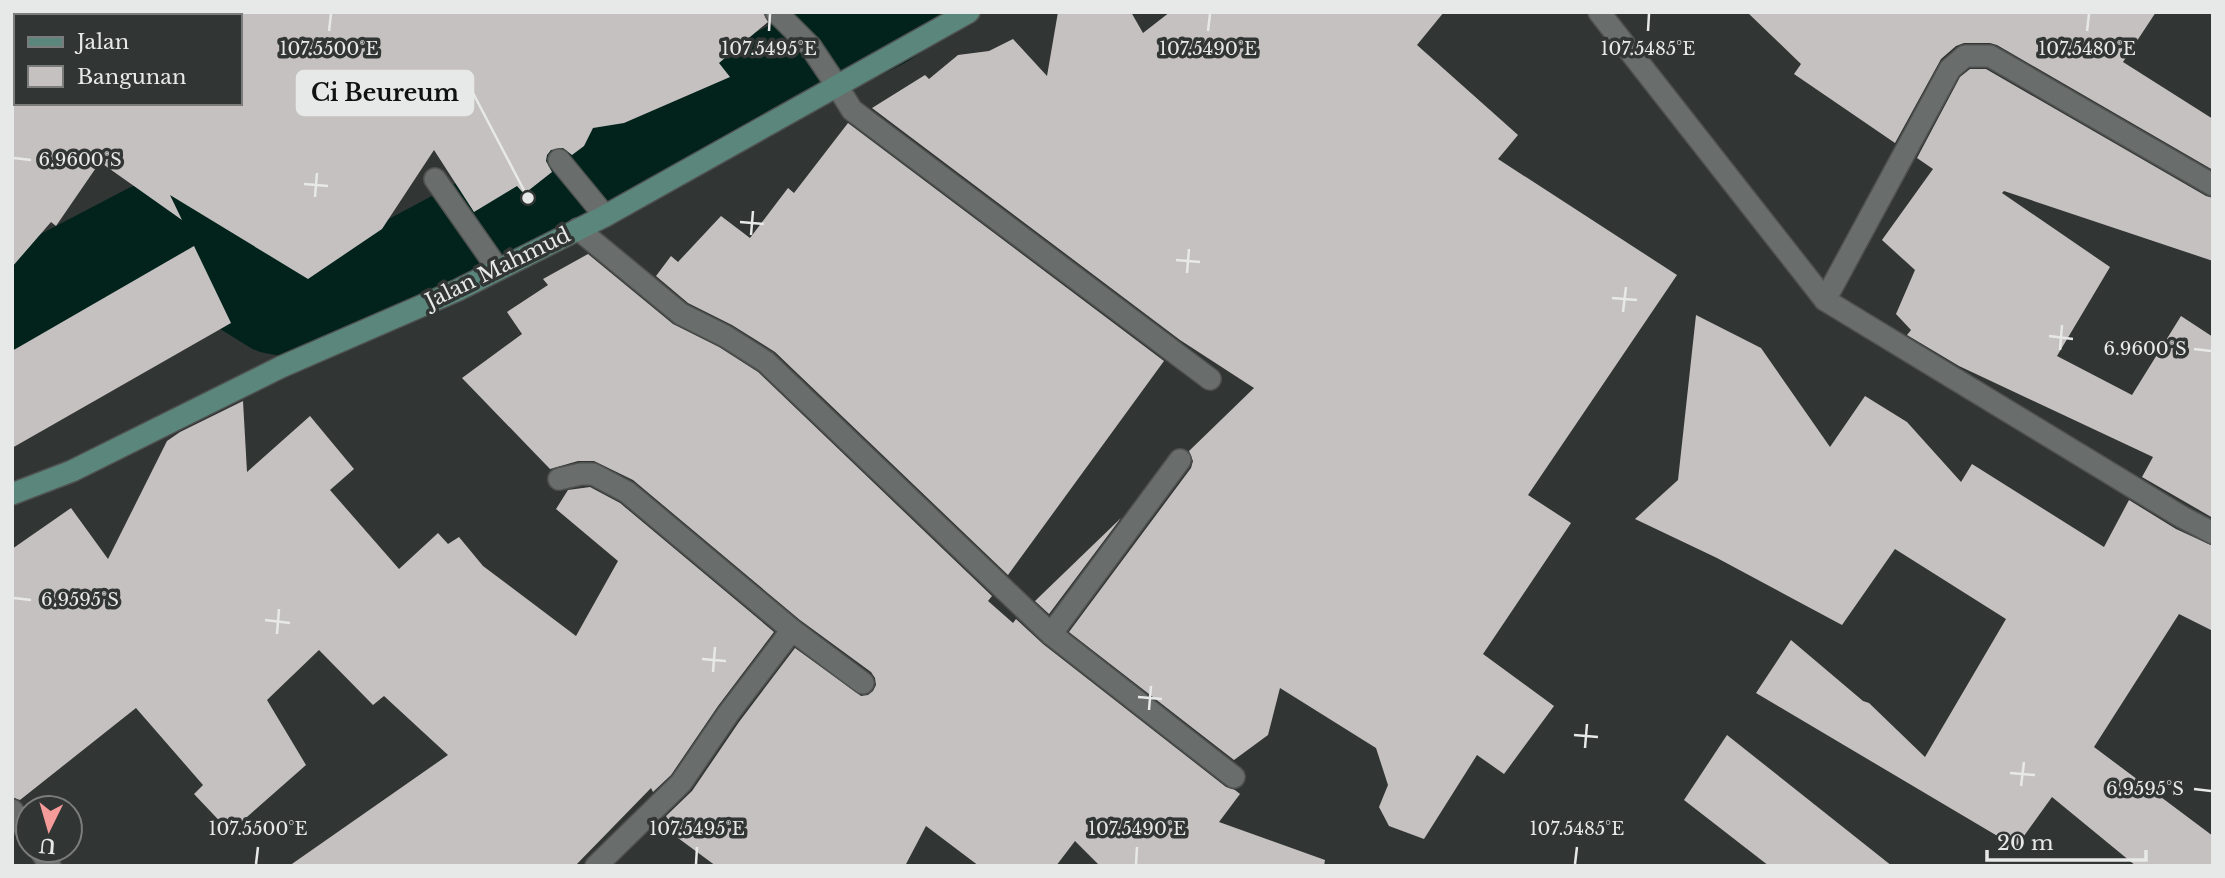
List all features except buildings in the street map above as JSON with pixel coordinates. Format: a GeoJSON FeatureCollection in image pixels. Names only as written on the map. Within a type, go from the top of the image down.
{"type":"FeatureCollection","features":[{"type":"Feature","properties":{"kind":"street"},"geometry":{"type":"LineString","coordinates":[[776,12],[811,47],[852,110],[1210,379]]}},
{"type":"Feature","properties":{"kind":"street","name":"Jalan Mahmud"},"geometry":{"type":"LineString","coordinates":[[12,494],[72,471],[281,368],[458,290],[605,216],[834,81],[969,12]]}},
{"type":"Feature","properties":{"kind":"street"},"geometry":{"type":"LineString","coordinates":[[1599,12],[1825,300],[2182,517],[2213,533]]}},
{"type":"Feature","properties":{"kind":"street"},"geometry":{"type":"LineString","coordinates":[[1825,300],[1950,69],[1965,55],[1990,56],[2213,185]]}},
{"type":"Feature","properties":{"kind":"street"},"geometry":{"type":"LineString","coordinates":[[559,160],[605,216]]}},
{"type":"Feature","properties":{"kind":"street"},"geometry":{"type":"LineString","coordinates":[[435,179],[498,269]]}},
{"type":"Feature","properties":{"kind":"street"},"geometry":{"type":"LineString","coordinates":[[578,229],[681,314],[725,336],[766,362],[1051,634],[1234,777]]}},
{"type":"Feature","properties":{"kind":"street"},"geometry":{"type":"LineString","coordinates":[[1051,634],[1180,460]]}},
{"type":"Feature","properties":{"kind":"street"},"geometry":{"type":"LineString","coordinates":[[559,479],[593,474],[626,492],[792,629],[863,683]]}},
{"type":"Feature","properties":{"kind":"street"},"geometry":{"type":"LineString","coordinates":[[596,866],[681,783],[728,714],[792,629]]}},
{"type":"Feature","properties":{"kind":"waterway"},"geometry":{"type":"LineString","coordinates":[[12,302],[150,230],[274,307],[308,313],[528,198],[882,22],[897,12]]}},
{"type":"Feature","properties":{"kind":"place","name":"Ci Beureum"},"geometry":{"type":"Point","coordinates":[528,198]}}]}
